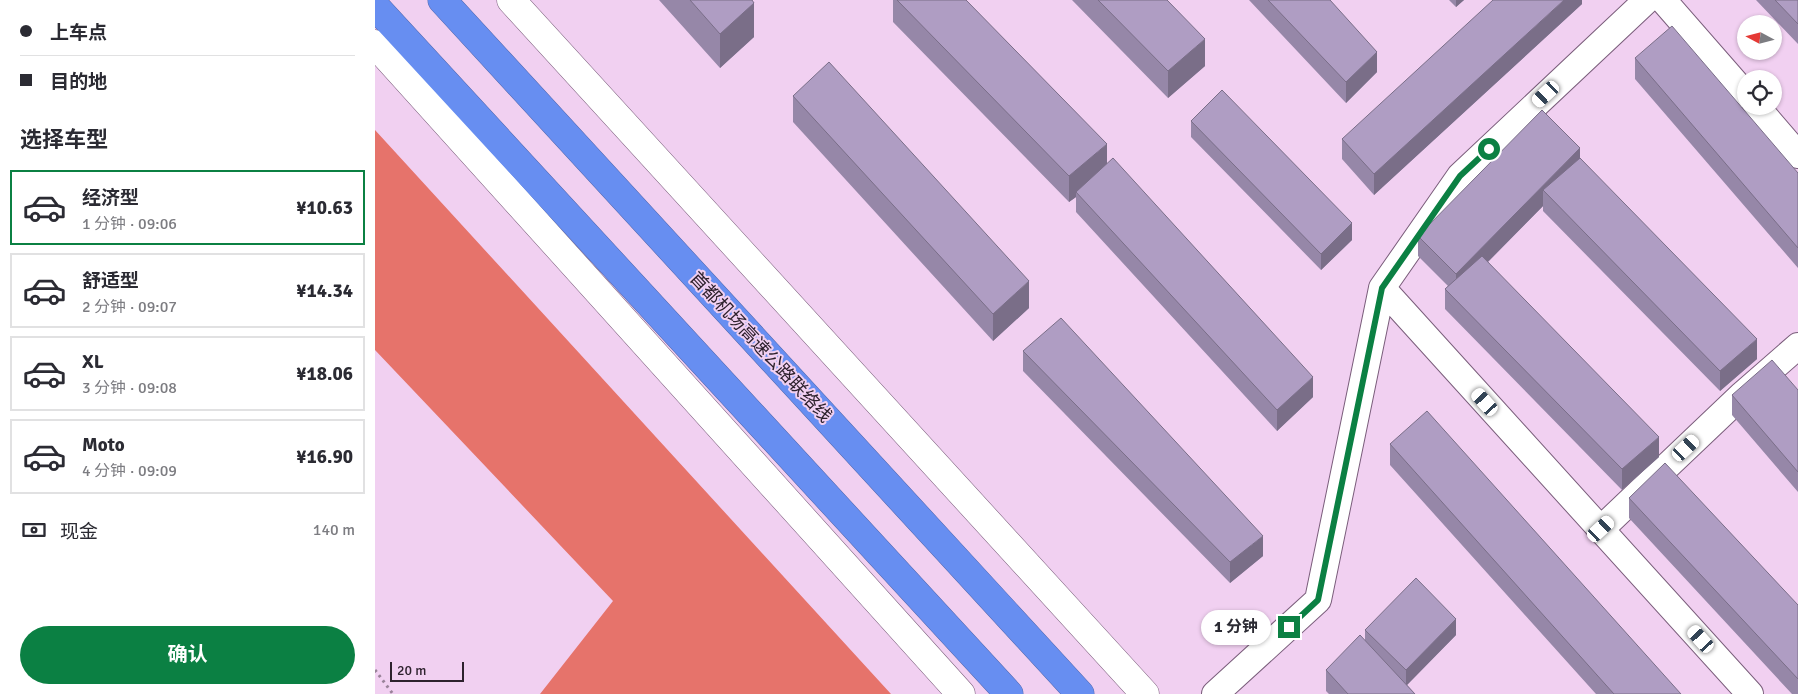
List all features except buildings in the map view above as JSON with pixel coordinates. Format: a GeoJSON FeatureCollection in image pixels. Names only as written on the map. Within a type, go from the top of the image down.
{"type":"FeatureCollection","features":[{"type":"Feature","properties":{"kind":"highway","name":"首都机场高速公路联络线"},"geometry":{"type":"LineString","coordinates":[[442,0],[1080,694]]}},
{"type":"Feature","properties":{"kind":"highway"},"geometry":{"type":"LineString","coordinates":[[375,6],[1009,694]]}},
{"type":"Feature","properties":{"kind":"main road"},"geometry":{"type":"LineString","coordinates":[[511,0],[1145,694]]}},
{"type":"Feature","properties":{"kind":"main road"},"geometry":{"type":"LineString","coordinates":[[375,44],[961,694]]}},
{"type":"Feature","properties":{"kind":"street"},"geometry":{"type":"LineString","coordinates":[[1215,694],[1318,600],[1382,288],[1460,176],[1647,0]]}},
{"type":"Feature","properties":{"kind":"street"},"geometry":{"type":"LineString","coordinates":[[1663,0],[1737,86]]}},
{"type":"Feature","properties":{"kind":"street"},"geometry":{"type":"LineString","coordinates":[[1686,0],[1747,70]]}},
{"type":"Feature","properties":{"kind":"street"},"geometry":{"type":"LineString","coordinates":[[1782,109],[1798,128]]}},
{"type":"Feature","properties":{"kind":"street"},"geometry":{"type":"LineString","coordinates":[[1764,115],[1798,155]]}},
{"type":"Feature","properties":{"kind":"street"},"geometry":{"type":"LineString","coordinates":[[1382,288],[1750,694]]}},
{"type":"Feature","properties":{"kind":"street"},"geometry":{"type":"LineString","coordinates":[[1601,529],[1743,394],[1798,346]]}},
{"type":"Feature","properties":{"kind":"path"},"geometry":{"type":"LineString","coordinates":[[375,670],[393,694]]}},
{"type":"Feature","properties":{"kind":"shaded area"},"geometry":{"type":"Polygon","coordinates":[[[375,130],[891,694],[540,694],[613,601],[375,350],[375,130]]]}},
{"type":"Feature","properties":{"kind":"route"},"geometry":{"type":"LineString","coordinates":[[1289,627],[1318,600],[1382,288],[1460,176],[1489,149]]}}]}
